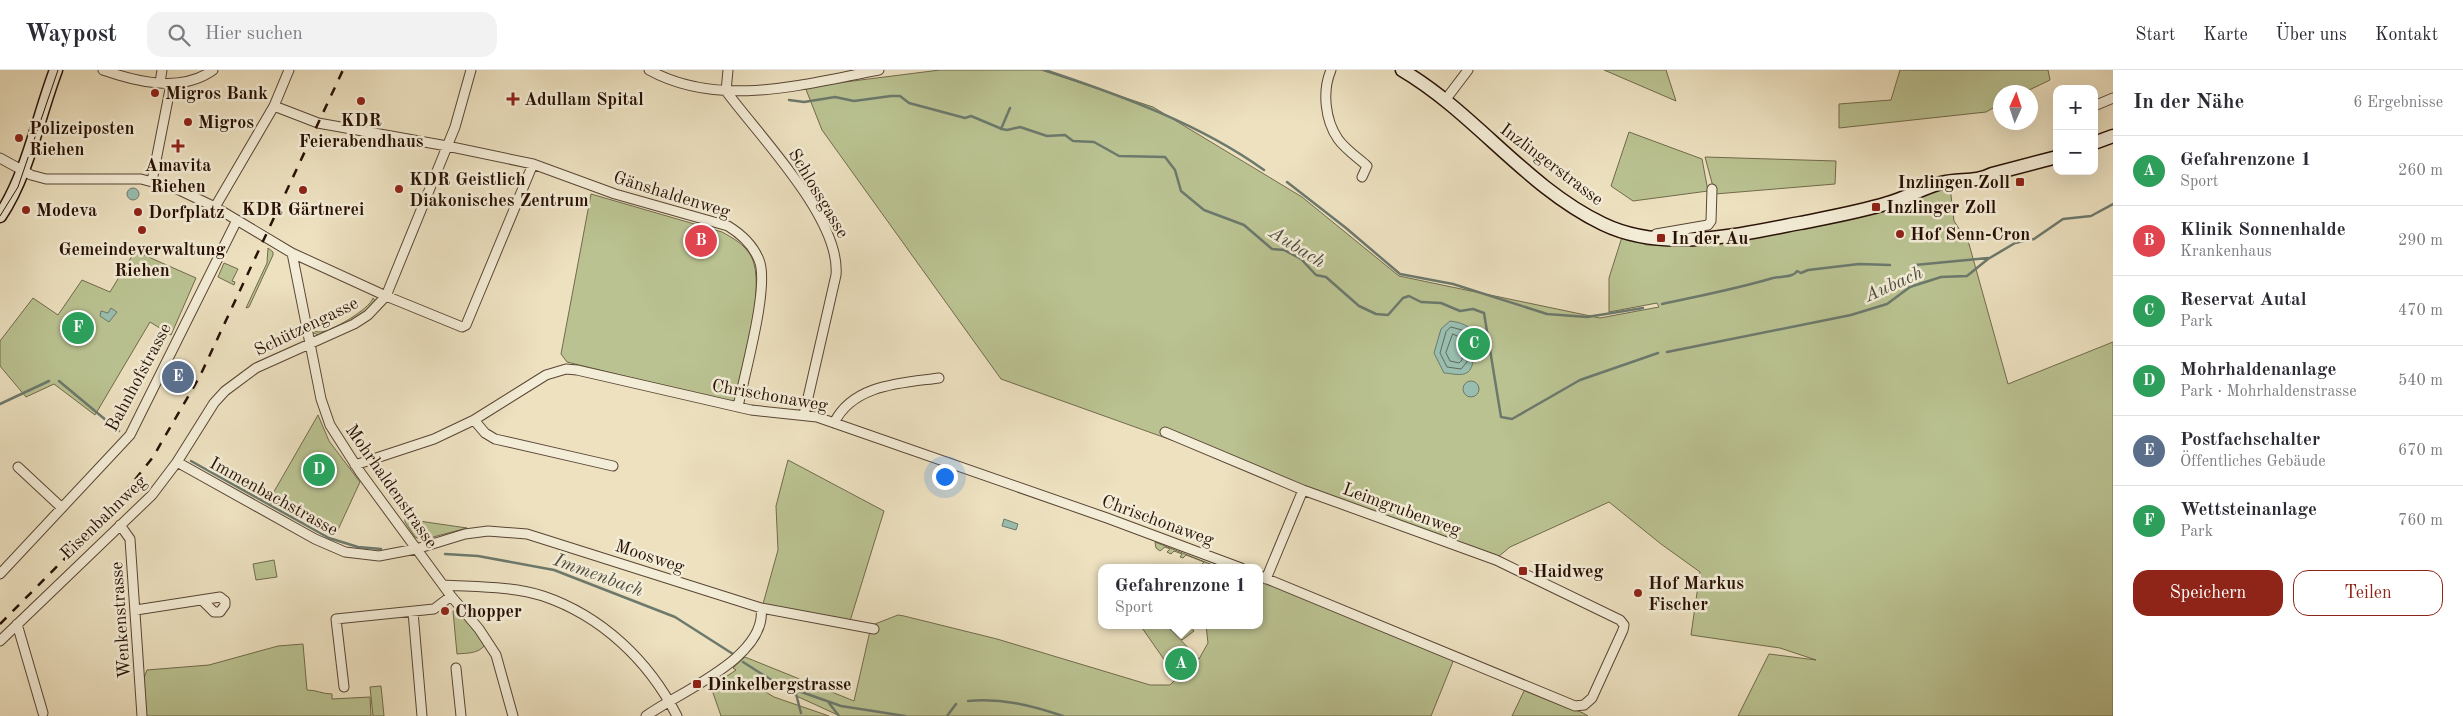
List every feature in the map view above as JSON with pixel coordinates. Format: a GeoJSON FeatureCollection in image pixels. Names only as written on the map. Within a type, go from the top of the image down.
{"type":"FeatureCollection","features":[{"type":"Feature","properties":{"kind":"street"},"geometry":{"type":"LineString","coordinates":[[0,216],[10,201],[22,170],[56,70]]}},
{"type":"Feature","properties":{"kind":"street"},"geometry":{"type":"LineString","coordinates":[[103,70],[121,76],[171,84],[207,72]]}},
{"type":"Feature","properties":{"kind":"street"},"geometry":{"type":"LineString","coordinates":[[160,83],[162,70]]}},
{"type":"Feature","properties":{"kind":"street"},"geometry":{"type":"LineString","coordinates":[[215,207],[274,106],[289,70]]}},
{"type":"Feature","properties":{"kind":"street","name":"Schützengasse"},"geometry":{"type":"LineString","coordinates":[[214,403],[235,382],[256,368],[354,324],[368,315],[386,296],[447,146],[472,70]]}},
{"type":"Feature","properties":{"kind":"street"},"geometry":{"type":"LineString","coordinates":[[649,70],[686,85],[726,91],[772,90],[879,70]]}},
{"type":"Feature","properties":{"kind":"street"},"geometry":{"type":"LineString","coordinates":[[726,91],[728,70]]}},
{"type":"Feature","properties":{"kind":"street"},"geometry":{"type":"LineString","coordinates":[[1331,70],[1327,83],[1326,100],[1333,128],[1338,138],[1367,166],[1362,177]]}},
{"type":"Feature","properties":{"kind":"street","name":"Inzlingerstrasse"},"geometry":{"type":"LineString","coordinates":[[1402,70],[1446,99],[1510,158],[1563,199],[1602,223],[1633,234],[1661,238],[1728,236],[1857,212],[1906,197],[1940,183],[1949,177],[1980,172],[1992,174],[2053,158]]}},
{"type":"Feature","properties":{"kind":"street"},"geometry":{"type":"LineString","coordinates":[[1446,99],[1468,70]]}},
{"type":"Feature","properties":{"kind":"street"},"geometry":{"type":"LineString","coordinates":[[152,182],[171,84]]}},
{"type":"Feature","properties":{"kind":"street","name":"Schlossgasse"},"geometry":{"type":"LineString","coordinates":[[726,91],[788,168],[825,227],[836,255],[836,275],[804,415]]}},
{"type":"Feature","properties":{"kind":"street"},"geometry":{"type":"LineString","coordinates":[[2098,104],[2113,98]]}},
{"type":"Feature","properties":{"kind":"street","name":"Gänshaldenweg"},"geometry":{"type":"LineString","coordinates":[[274,106],[320,123],[533,164],[615,194],[728,226],[740,233],[753,248],[759,261],[762,291],[738,407]]}},
{"type":"Feature","properties":{"kind":"street"},"geometry":{"type":"LineString","coordinates":[[2098,142],[2113,136]]}},
{"type":"Feature","properties":{"kind":"street"},"geometry":{"type":"LineString","coordinates":[[0,158],[22,170],[46,179],[129,178],[175,188],[215,207],[292,254],[457,326],[466,325],[533,164]]}},
{"type":"Feature","properties":{"kind":"street","name":"Inzlingerstrasse"},"geometry":{"type":"LineString","coordinates":[[1906,197],[1924,182]]}},
{"type":"Feature","properties":{"kind":"street"},"geometry":{"type":"LineString","coordinates":[[0,200],[15,186]]}},
{"type":"Feature","properties":{"kind":"street"},"geometry":{"type":"LineString","coordinates":[[1656,234],[1708,224],[1711,221],[1712,189]]}},
{"type":"Feature","properties":{"kind":"street","name":"Bahnhofstrasse"},"geometry":{"type":"LineString","coordinates":[[1,568],[62,508],[130,434],[237,220]]}},
{"type":"Feature","properties":{"kind":"street","name":"Mohrhaldenstrasse"},"geometry":{"type":"LineString","coordinates":[[292,254],[321,399],[330,425],[355,465],[416,549],[479,629],[496,655],[512,716]]}},
{"type":"Feature","properties":{"kind":"street","name":"Chrischonaweg"},"geometry":{"type":"LineString","coordinates":[[355,465],[434,440],[474,420],[546,375],[566,369],[738,407],[763,412],[804,415],[834,423],[1107,518],[1229,564]]}},
{"type":"Feature","properties":{"kind":"street"},"geometry":{"type":"LineString","coordinates":[[834,423],[839,413],[862,394],[896,384],[940,378]]}},
{"type":"Feature","properties":{"kind":"street","name":"Eisenbahnweg"},"geometry":{"type":"LineString","coordinates":[[0,641],[152,495],[177,462],[214,403]]}},
{"type":"Feature","properties":{"kind":"street"},"geometry":{"type":"LineString","coordinates":[[474,420],[485,433],[495,439],[613,466]]}},
{"type":"Feature","properties":{"kind":"street","name":"Leimgrubenweg"},"geometry":{"type":"LineString","coordinates":[[1165,432],[1303,490],[1496,560],[1620,620],[1624,625],[1592,698],[1584,705],[1575,706],[1263,577]]}},
{"type":"Feature","properties":{"kind":"street","name":"Immenbachstrasse"},"geometry":{"type":"LineString","coordinates":[[177,462],[316,539],[345,552],[379,556],[416,549]]}},
{"type":"Feature","properties":{"kind":"street"},"geometry":{"type":"LineString","coordinates":[[18,467],[62,508]]}},
{"type":"Feature","properties":{"kind":"street"},"geometry":{"type":"LineString","coordinates":[[1263,577],[1303,490]]}},
{"type":"Feature","properties":{"kind":"street","name":"Wenkenstrasse"},"geometry":{"type":"LineString","coordinates":[[120,525],[130,539],[142,716]]}},
{"type":"Feature","properties":{"kind":"street","name":"Moosweg"},"geometry":{"type":"LineString","coordinates":[[416,549],[465,534],[488,531],[527,534],[760,608],[874,629]]}},
{"type":"Feature","properties":{"kind":"street"},"geometry":{"type":"LineString","coordinates":[[444,585],[521,591],[542,596],[582,614],[613,633],[629,649],[669,700],[676,716]]}},
{"type":"Feature","properties":{"kind":"street"},"geometry":{"type":"LineString","coordinates":[[344,687],[336,619],[434,609],[452,596]]}},
{"type":"Feature","properties":{"kind":"street"},"geometry":{"type":"LineString","coordinates":[[136,610],[202,600]]}},
{"type":"Feature","properties":{"kind":"street"},"geometry":{"type":"LineString","coordinates":[[646,716],[733,662],[751,641],[760,626],[760,608]]}},
{"type":"Feature","properties":{"kind":"street"},"geometry":{"type":"LineString","coordinates":[[413,612],[422,716]]}},
{"type":"Feature","properties":{"kind":"street"},"geometry":{"type":"LineString","coordinates":[[17,624],[42,713]]}},
{"type":"Feature","properties":{"kind":"street"},"geometry":{"type":"LineString","coordinates":[[456,668],[461,716]]}},
{"type":"Feature","properties":{"kind":"green space"},"geometry":{"type":"Polygon","coordinates":[[[940,70],[1041,70],[1153,107],[1302,197],[1399,276],[1600,318],[1659,307],[1657,303],[1609,312],[1609,278],[1622,237],[1647,245],[1667,246],[1753,236],[1939,186],[1950,187],[1954,221],[1969,244],[2008,384],[2113,342],[2113,716],[1738,716],[1769,654],[1816,660],[1780,648],[1691,635],[1700,572],[1661,544],[1609,502],[1510,547],[1498,557],[1001,379],[822,130],[805,87],[940,70]]]}},
{"type":"Feature","properties":{"kind":"green space"},"geometry":{"type":"Polygon","coordinates":[[[1604,70],[1666,70],[1676,101],[1604,70]]]}},
{"type":"Feature","properties":{"kind":"green space"},"geometry":{"type":"Polygon","coordinates":[[[1900,70],[2048,70],[2050,80],[2038,86],[1993,85],[1993,108],[1986,112],[1839,128],[1839,104],[1891,100],[1900,70]]]}},
{"type":"Feature","properties":{"kind":"green space"},"geometry":{"type":"Polygon","coordinates":[[[1629,132],[1702,159],[1708,191],[1633,201],[1611,186],[1629,132]]]}},
{"type":"Feature","properties":{"kind":"green space"},"geometry":{"type":"Polygon","coordinates":[[[1705,157],[1836,161],[1835,184],[1715,194],[1705,157]]]}},
{"type":"Feature","properties":{"kind":"green space"},"geometry":{"type":"Polygon","coordinates":[[[591,194],[722,232],[738,242],[751,256],[755,269],[755,307],[735,403],[567,362],[561,354],[591,194]]]}},
{"type":"Feature","properties":{"kind":"green space"},"geometry":{"type":"Polygon","coordinates":[[[268,248],[273,252],[273,255],[249,307],[246,308],[267,263],[268,248]]]}},
{"type":"Feature","properties":{"kind":"green space"},"geometry":{"type":"Polygon","coordinates":[[[135,251],[196,278],[171,335],[150,322],[95,415],[54,384],[26,397],[0,366],[0,341],[33,298],[58,315],[82,280],[110,292],[135,251]]]}},
{"type":"Feature","properties":{"kind":"green space"},"geometry":{"type":"Polygon","coordinates":[[[224,263],[238,269],[232,281],[235,282],[234,285],[218,277],[224,263]]]}},
{"type":"Feature","properties":{"kind":"green space"},"geometry":{"type":"Polygon","coordinates":[[[373,298],[379,305],[324,338],[312,332],[311,330],[324,331],[340,325],[365,308],[373,298]]]}},
{"type":"Feature","properties":{"kind":"green space"},"geometry":{"type":"Polygon","coordinates":[[[318,415],[329,441],[360,482],[336,534],[268,502],[318,415]]]}},
{"type":"Feature","properties":{"kind":"green space"},"geometry":{"type":"Polygon","coordinates":[[[788,460],[884,511],[850,621],[763,604],[778,550],[776,506],[788,460]]]}},
{"type":"Feature","properties":{"kind":"green space"},"geometry":{"type":"Polygon","coordinates":[[[405,519],[467,528],[422,540],[415,537],[405,519]]]}},
{"type":"Feature","properties":{"kind":"green space"},"geometry":{"type":"Polygon","coordinates":[[[1155,542],[1210,564],[1202,564],[1204,562],[1186,555],[1183,558],[1180,557],[1182,554],[1174,551],[1171,554],[1167,552],[1170,549],[1165,547],[1160,551],[1156,548],[1155,542]]]}},
{"type":"Feature","properties":{"kind":"green space"},"geometry":{"type":"Polygon","coordinates":[[[274,560],[277,577],[256,580],[253,564],[274,560]]]}},
{"type":"Feature","properties":{"kind":"green space"},"geometry":{"type":"Polygon","coordinates":[[[1263,577],[1454,659],[1431,716],[840,716],[755,677],[764,691],[774,697],[829,716],[721,716],[711,687],[736,670],[733,668],[745,657],[854,701],[870,631],[875,624],[898,615],[997,639],[1150,685],[1170,685],[1177,678],[1143,629],[1170,629],[1199,659],[1208,643],[1206,629],[1263,629],[1263,577]]]}},
{"type":"Feature","properties":{"kind":"green space"},"geometry":{"type":"Polygon","coordinates":[[[453,611],[459,611],[465,615],[485,645],[482,648],[472,652],[457,654],[453,611]]]}},
{"type":"Feature","properties":{"kind":"green space"},"geometry":{"type":"Polygon","coordinates":[[[1172,629],[1192,629],[1194,631],[1182,640],[1172,629]]]}},
{"type":"Feature","properties":{"kind":"green space"},"geometry":{"type":"Polygon","coordinates":[[[303,644],[307,690],[332,694],[332,699],[370,697],[371,716],[142,716],[141,686],[147,670],[209,665],[278,646],[303,644]]]}},
{"type":"Feature","properties":{"kind":"green space"},"geometry":{"type":"Polygon","coordinates":[[[381,686],[384,716],[373,716],[370,687],[381,686]]]}},
{"type":"Feature","properties":{"kind":"green space"},"geometry":{"type":"Polygon","coordinates":[[[1525,689],[1583,713],[1588,716],[1512,716],[1525,689]]]}},
{"type":"Feature","properties":{"kind":"water"},"geometry":{"type":"Polygon","coordinates":[[[133,188],[139,194],[133,200],[127,194],[133,188]]]}},
{"type":"Feature","properties":{"kind":"water"},"geometry":{"type":"Polygon","coordinates":[[[111,308],[117,312],[109,322],[100,316],[101,311],[108,313],[111,308]]]}},
{"type":"Feature","properties":{"kind":"water"},"geometry":{"type":"Polygon","coordinates":[[[1450,321],[1464,325],[1473,332],[1475,349],[1472,365],[1468,372],[1463,374],[1444,373],[1434,353],[1441,329],[1450,321]]]}},
{"type":"Feature","properties":{"kind":"water"},"geometry":{"type":"Polygon","coordinates":[[[1468,381],[1474,381],[1479,386],[1477,395],[1468,397],[1463,392],[1463,386],[1468,381]]]}},
{"type":"Feature","properties":{"kind":"water"},"geometry":{"type":"Polygon","coordinates":[[[1004,519],[1018,524],[1016,530],[1002,526],[1004,519]]]}},
{"type":"Feature","properties":{"kind":"waterway","name":"Aubach"},"geometry":{"type":"LineString","coordinates":[[1045,70],[1159,112],[1213,138],[1264,170]]}},
{"type":"Feature","properties":{"kind":"waterway","name":"Aubach"},"geometry":{"type":"LineString","coordinates":[[789,100],[804,102],[835,97],[854,101],[900,96],[909,103],[965,118],[971,116],[1002,129],[1007,130],[1020,127],[1047,136],[1065,135],[1073,141],[1094,142],[1119,156],[1165,157],[1175,170],[1181,191],[1204,210],[1244,225],[1272,249],[1284,250],[1301,259],[1316,275],[1326,277],[1359,306],[1376,314],[1388,315],[1403,298],[1409,296],[1421,302],[1441,303],[1460,311],[1473,309],[1484,313],[1501,417],[1512,419],[1580,380],[1658,353]]}},
{"type":"Feature","properties":{"kind":"waterway"},"geometry":{"type":"LineString","coordinates":[[1001,129],[1010,108]]}},
{"type":"Feature","properties":{"kind":"waterway","name":"Aubach"},"geometry":{"type":"LineString","coordinates":[[1287,182],[1346,228],[1400,274],[1453,284],[1547,314],[1587,317],[1643,308]]}},
{"type":"Feature","properties":{"kind":"waterway","name":"Aubach"},"geometry":{"type":"LineString","coordinates":[[1667,352],[1851,315],[1887,304],[1910,287],[1941,277],[1967,276],[1988,259],[2015,243],[2034,239],[2063,219],[2091,216],[2113,204]]}},
{"type":"Feature","properties":{"kind":"waterway"},"geometry":{"type":"LineString","coordinates":[[1915,265],[1988,258]]}},
{"type":"Feature","properties":{"kind":"waterway","name":"Aubach"},"geometry":{"type":"LineString","coordinates":[[1662,304],[1773,278],[1790,276],[1797,271],[1801,273],[1808,270],[1859,264],[1890,265]]}},
{"type":"Feature","properties":{"kind":"waterway","name":"Immenbach"},"geometry":{"type":"LineString","coordinates":[[0,404],[49,381]]}},
{"type":"Feature","properties":{"kind":"waterway","name":"Immenbach"},"geometry":{"type":"LineString","coordinates":[[59,381],[119,431]]}},
{"type":"Feature","properties":{"kind":"waterway","name":"Immenbach"},"geometry":{"type":"LineString","coordinates":[[191,461],[329,538],[358,547],[381,549]]}},
{"type":"Feature","properties":{"kind":"waterway","name":"Immenbach"},"geometry":{"type":"LineString","coordinates":[[445,554],[478,556],[554,570],[675,617],[733,654]]}},
{"type":"Feature","properties":{"kind":"waterway","name":"Immenbach"},"geometry":{"type":"LineString","coordinates":[[743,662],[776,683],[841,706],[905,716]]}},
{"type":"Feature","properties":{"kind":"waterway"},"geometry":{"type":"LineString","coordinates":[[795,690],[801,713]]}},
{"type":"Feature","properties":{"kind":"waterway","name":"Immenbach"},"geometry":{"type":"LineString","coordinates":[[968,701],[1016,703],[1063,716]]}},
{"type":"Feature","properties":{"kind":"waterway"},"geometry":{"type":"LineString","coordinates":[[829,703],[839,716]]}},
{"type":"Feature","properties":{"kind":"waterway","name":"Immenbach"},"geometry":{"type":"LineString","coordinates":[[947,716],[956,704]]}},
{"type":"Feature","properties":{"kind":"tunnel"},"geometry":{"type":"LineString","coordinates":[[1925,182],[1940,176]]}},
{"type":"Feature","properties":{"kind":"tram line"},"geometry":{"type":"LineString","coordinates":[[0,216],[18,187],[58,70]]}},
{"type":"Feature","properties":{"kind":"railway"},"geometry":{"type":"LineString","coordinates":[[0,624],[103,520],[153,457],[200,376],[343,70]]}},
{"type":"Feature","properties":{"kind":"place","name":"Migros Bank"},"geometry":{"type":"Point","coordinates":[155,93]}},
{"type":"Feature","properties":{"kind":"place","name":"Adullam Spital"},"geometry":{"type":"Point","coordinates":[513,99]}},
{"type":"Feature","properties":{"kind":"place","name":"KDR Feierabendhaus"},"geometry":{"type":"Point","coordinates":[361,101]}},
{"type":"Feature","properties":{"kind":"place","name":"Migros"},"geometry":{"type":"Point","coordinates":[188,122]}},
{"type":"Feature","properties":{"kind":"place","name":"Polizeiposten Riehen"},"geometry":{"type":"Point","coordinates":[19,138]}},
{"type":"Feature","properties":{"kind":"place","name":"Amavita Riehen"},"geometry":{"type":"Point","coordinates":[178,146]}},
{"type":"Feature","properties":{"kind":"place","name":"Inzlingen Zoll"},"geometry":{"type":"Point","coordinates":[2020,182]}},
{"type":"Feature","properties":{"kind":"place","name":"KDR Geistlich Diakonisches Zentrum"},"geometry":{"type":"Point","coordinates":[399,189]}},
{"type":"Feature","properties":{"kind":"place","name":"KDR Gärtnerei"},"geometry":{"type":"Point","coordinates":[303,190]}},
{"type":"Feature","properties":{"kind":"place","name":"Inzlinger Zoll"},"geometry":{"type":"Point","coordinates":[1876,207]}},
{"type":"Feature","properties":{"kind":"place","name":"Modeva"},"geometry":{"type":"Point","coordinates":[26,210]}},
{"type":"Feature","properties":{"kind":"place","name":"Dorfplatz"},"geometry":{"type":"Point","coordinates":[138,212]}},
{"type":"Feature","properties":{"kind":"place","name":"Gemeindeverwaltung Riehen"},"geometry":{"type":"Point","coordinates":[142,230]}},
{"type":"Feature","properties":{"kind":"place","name":"Hof Senn-Cron"},"geometry":{"type":"Point","coordinates":[1900,234]}},
{"type":"Feature","properties":{"kind":"place","name":"In der Au"},"geometry":{"type":"Point","coordinates":[1661,238]}},
{"type":"Feature","properties":{"kind":"place","name":"Klinik Sonnenhalde"},"geometry":{"type":"Point","coordinates":[701,241]}},
{"type":"Feature","properties":{"kind":"place","name":"Wettsteinanlage"},"geometry":{"type":"Point","coordinates":[78,328]}},
{"type":"Feature","properties":{"kind":"place","name":"Reservat Autal"},"geometry":{"type":"Point","coordinates":[1474,344]}},
{"type":"Feature","properties":{"kind":"place","name":"Postfachschalter"},"geometry":{"type":"Point","coordinates":[178,377]}},
{"type":"Feature","properties":{"kind":"place","name":"Mohrhaldenanlage"},"geometry":{"type":"Point","coordinates":[319,470]}},
{"type":"Feature","properties":{"kind":"place","name":"Haidweg"},"geometry":{"type":"Point","coordinates":[1523,571]}},
{"type":"Feature","properties":{"kind":"place","name":"Hof Markus Fischer"},"geometry":{"type":"Point","coordinates":[1638,593]}},
{"type":"Feature","properties":{"kind":"place","name":"Chopper"},"geometry":{"type":"Point","coordinates":[445,611]}},
{"type":"Feature","properties":{"kind":"place","name":"Gefahrenzone 1"},"geometry":{"type":"Point","coordinates":[1181,664]}},
{"type":"Feature","properties":{"kind":"place","name":"Dinkelbergstrasse"},"geometry":{"type":"Point","coordinates":[697,684]}}]}
